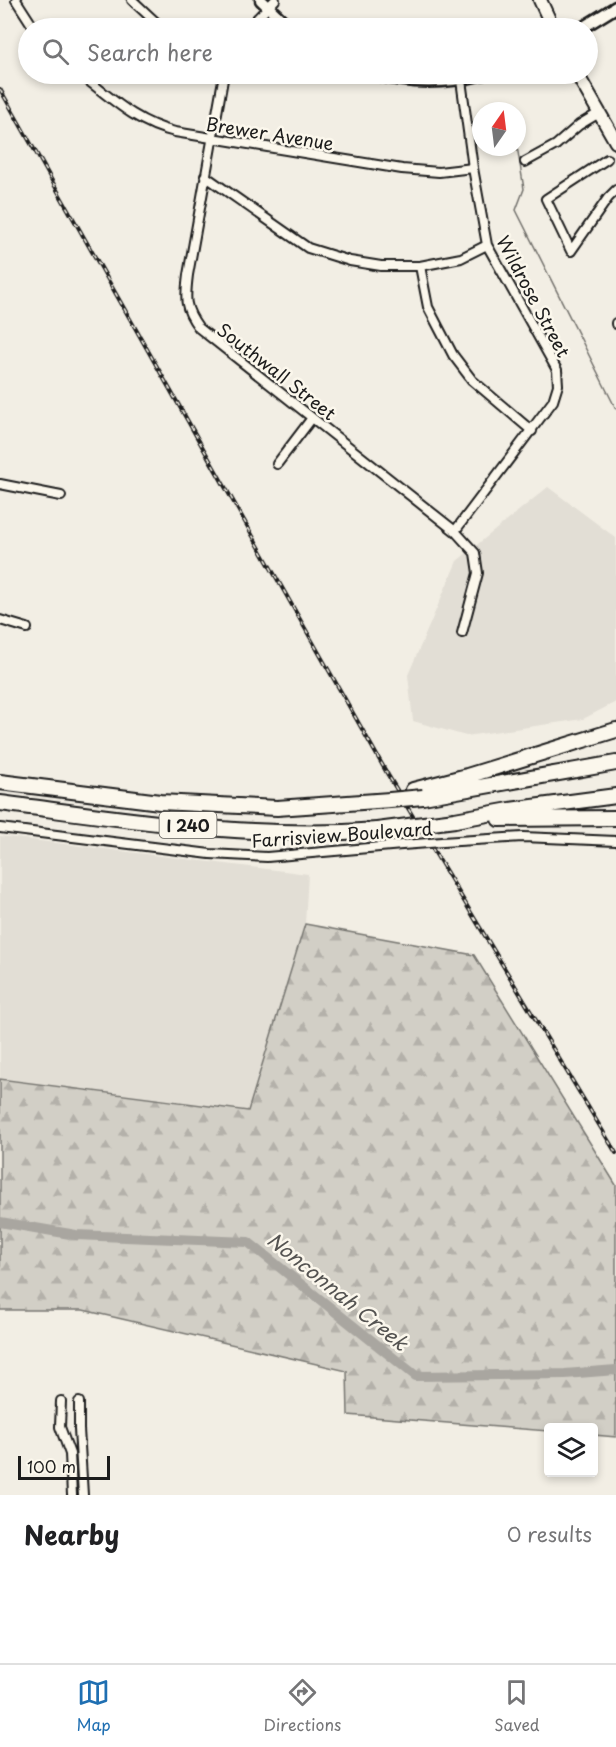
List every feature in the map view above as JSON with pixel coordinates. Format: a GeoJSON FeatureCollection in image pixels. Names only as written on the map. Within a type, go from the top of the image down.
{"type":"FeatureCollection","features":[{"type":"Feature","properties":{"kind":"highway"},"geometry":{"type":"LineString","coordinates":[[579,740],[616,722]]}},
{"type":"Feature","properties":{"kind":"highway"},"geometry":{"type":"LineString","coordinates":[[418,794],[579,740],[616,730]]}},
{"type":"Feature","properties":{"kind":"highway","name":"I 240"},"geometry":{"type":"LineString","coordinates":[[0,782],[160,802],[278,808],[390,800],[616,764]]}},
{"type":"Feature","properties":{"kind":"highway","name":"I 240"},"geometry":{"type":"LineString","coordinates":[[0,803],[255,832],[335,833],[459,820],[510,810],[616,796]]}},
{"type":"Feature","properties":{"kind":"highway"},"geometry":{"type":"LineString","coordinates":[[459,820],[616,818]]}},
{"type":"Feature","properties":{"kind":"main road"},"geometry":{"type":"LineString","coordinates":[[540,0],[548,18]]}},
{"type":"Feature","properties":{"kind":"main road"},"geometry":{"type":"LineString","coordinates":[[268,2],[282,18]]}},
{"type":"Feature","properties":{"kind":"main road"},"geometry":{"type":"LineString","coordinates":[[598,19],[616,8]]}},
{"type":"Feature","properties":{"kind":"main road"},"geometry":{"type":"LineString","coordinates":[[583,84],[616,142]]}},
{"type":"Feature","properties":{"kind":"street"},"geometry":{"type":"LineString","coordinates":[[16,0],[28,18]]}},
{"type":"Feature","properties":{"kind":"street"},"geometry":{"type":"LineString","coordinates":[[132,0],[151,18]]}},
{"type":"Feature","properties":{"kind":"street"},"geometry":{"type":"LineString","coordinates":[[256,18],[268,2]]}},
{"type":"Feature","properties":{"kind":"street","name":"Brewer Avenue"},"geometry":{"type":"LineString","coordinates":[[93,84],[127,111],[154,127],[211,139],[402,169],[439,172],[473,168]]}},
{"type":"Feature","properties":{"kind":"street","name":"Southwall Street"},"geometry":{"type":"LineString","coordinates":[[222,84],[188,275],[185,298],[189,314],[199,328],[455,531],[476,554],[478,573],[462,633]]}},
{"type":"Feature","properties":{"kind":"street","name":"Wildrose Street"},"geometry":{"type":"LineString","coordinates":[[455,531],[553,401],[558,385],[557,370],[486,245],[462,84]]}},
{"type":"Feature","properties":{"kind":"street"},"geometry":{"type":"LineString","coordinates":[[525,162],[556,146],[579,125],[599,113]]}},
{"type":"Feature","properties":{"kind":"street"},"geometry":{"type":"LineString","coordinates":[[607,159],[546,199],[571,251],[616,190]]}},
{"type":"Feature","properties":{"kind":"street"},"geometry":{"type":"LineString","coordinates":[[205,176],[308,248],[350,261],[381,266],[420,266],[461,258],[486,245]]}},
{"type":"Feature","properties":{"kind":"street"},"geometry":{"type":"LineString","coordinates":[[420,266],[428,307],[453,355],[472,380],[532,430]]}},
{"type":"Feature","properties":{"kind":"street"},"geometry":{"type":"LineString","coordinates":[[277,464],[312,418]]}},
{"type":"Feature","properties":{"kind":"street"},"geometry":{"type":"LineString","coordinates":[[0,484],[61,496]]}},
{"type":"Feature","properties":{"kind":"street"},"geometry":{"type":"LineString","coordinates":[[0,620],[27,628]]}},
{"type":"Feature","properties":{"kind":"street","name":"Farrisview Boulevard"},"geometry":{"type":"LineString","coordinates":[[0,828],[210,855],[267,857],[523,837],[616,841]]}},
{"type":"Feature","properties":{"kind":"street"},"geometry":{"type":"LineString","coordinates":[[61,1401],[60,1427],[70,1454],[72,1494],[83,1494],[79,1402]]}},
{"type":"Feature","properties":{"kind":"shaded area"},"geometry":{"type":"Polygon","coordinates":[[[548,487],[616,538],[616,702],[583,719],[466,736],[413,721],[408,675],[457,561],[548,487]]]}},
{"type":"Feature","properties":{"kind":"shaded area"},"geometry":{"type":"Polygon","coordinates":[[[0,836],[308,874],[305,924],[248,1112],[0,1079],[0,836]]]}},
{"type":"Feature","properties":{"kind":"green space"},"geometry":{"type":"Polygon","coordinates":[[[305,924],[474,955],[616,1185],[616,1437],[598,1435],[598,1423],[544,1423],[544,1431],[348,1415],[347,1371],[83,1310],[0,1310],[0,1079],[248,1111],[305,924]]]}},
{"type":"Feature","properties":{"kind":"waterway"},"geometry":{"type":"LineString","coordinates":[[519,156],[524,189],[516,210],[616,409]]}},
{"type":"Feature","properties":{"kind":"waterway","name":"Nonconnah Creek"},"geometry":{"type":"LineString","coordinates":[[0,1222],[76,1235],[248,1242],[416,1376],[565,1374],[616,1370]]}},
{"type":"Feature","properties":{"kind":"railway"},"geometry":{"type":"LineString","coordinates":[[0,89],[388,775],[616,1153]]}}]}
